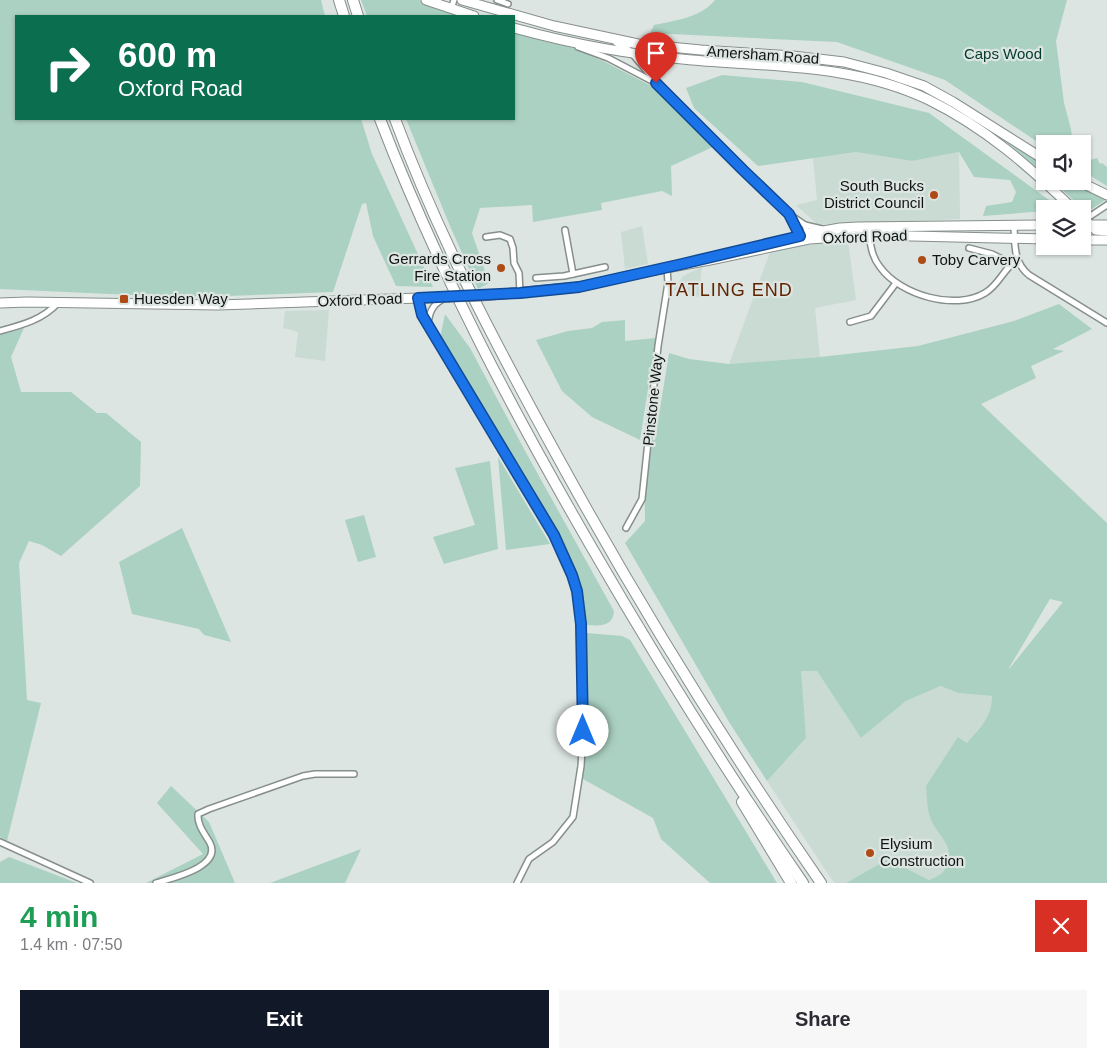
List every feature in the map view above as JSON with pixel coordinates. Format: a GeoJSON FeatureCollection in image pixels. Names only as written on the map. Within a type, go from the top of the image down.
{"type":"FeatureCollection","features":[{"type":"Feature","properties":{"kind":"highway"},"geometry":{"type":"LineString","coordinates":[[339,0],[344,15]]}},
{"type":"Feature","properties":{"kind":"highway"},"geometry":{"type":"LineString","coordinates":[[353,0],[358,15]]}},
{"type":"Feature","properties":{"kind":"highway"},"geometry":{"type":"LineString","coordinates":[[380,120],[418,214],[450,283],[527,432],[645,638],[726,767],[803,883]]}},
{"type":"Feature","properties":{"kind":"highway"},"geometry":{"type":"LineString","coordinates":[[395,120],[428,200],[463,278],[576,490],[660,634],[736,756],[821,883]]}},
{"type":"Feature","properties":{"kind":"highway"},"geometry":{"type":"LineString","coordinates":[[726,767],[742,803],[791,883]]}},
{"type":"Feature","properties":{"kind":"main road"},"geometry":{"type":"LineString","coordinates":[[426,0],[453,4],[472,15]]}},
{"type":"Feature","properties":{"kind":"main road","name":"Amersham Road"},"geometry":{"type":"LineString","coordinates":[[462,0],[604,38],[656,46],[793,56],[844,62],[886,73],[924,86],[1036,154]]}},
{"type":"Feature","properties":{"kind":"main road"},"geometry":{"type":"LineString","coordinates":[[515,28],[558,40],[631,53],[692,60],[814,68],[845,74],[904,90],[928,99],[969,122],[1008,149],[1063,200]]}},
{"type":"Feature","properties":{"kind":"main road"},"geometry":{"type":"LineString","coordinates":[[1091,187],[1107,195]]}},
{"type":"Feature","properties":{"kind":"main road"},"geometry":{"type":"LineString","coordinates":[[1091,224],[1107,225]]}},
{"type":"Feature","properties":{"kind":"main road"},"geometry":{"type":"LineString","coordinates":[[805,235],[828,230],[869,231],[922,226],[1036,225]]}},
{"type":"Feature","properties":{"kind":"main road"},"geometry":{"type":"LineString","coordinates":[[922,226],[926,236]]}},
{"type":"Feature","properties":{"kind":"main road"},"geometry":{"type":"LineString","coordinates":[[1091,227],[1096,230],[1107,231]]}},
{"type":"Feature","properties":{"kind":"main road","name":"Oxford Road"},"geometry":{"type":"LineString","coordinates":[[0,303],[218,305],[481,296],[567,289],[682,264],[710,260],[805,235],[869,231],[926,236],[1036,240]]}},
{"type":"Feature","properties":{"kind":"main road"},"geometry":{"type":"LineString","coordinates":[[1091,240],[1107,240]]}},
{"type":"Feature","properties":{"kind":"street"},"geometry":{"type":"LineString","coordinates":[[496,0],[508,4]]}},
{"type":"Feature","properties":{"kind":"street"},"geometry":{"type":"LineString","coordinates":[[604,38],[621,44],[631,53],[656,83],[789,214],[805,235]]}},
{"type":"Feature","properties":{"kind":"street"},"geometry":{"type":"LineString","coordinates":[[558,40],[608,58],[656,83]]}},
{"type":"Feature","properties":{"kind":"street"},"geometry":{"type":"LineString","coordinates":[[1091,216],[1107,205]]}},
{"type":"Feature","properties":{"kind":"street"},"geometry":{"type":"LineString","coordinates":[[789,214],[805,235]]}},
{"type":"Feature","properties":{"kind":"street"},"geometry":{"type":"LineString","coordinates":[[1014,226],[1017,260],[1021,268],[1029,275],[1107,324]]}},
{"type":"Feature","properties":{"kind":"street"},"geometry":{"type":"LineString","coordinates":[[565,230],[573,274]]}},
{"type":"Feature","properties":{"kind":"street"},"geometry":{"type":"LineString","coordinates":[[869,231],[872,253],[880,268],[896,283],[916,293],[942,300],[966,300],[985,293],[998,282],[1017,260]]}},
{"type":"Feature","properties":{"kind":"street"},"geometry":{"type":"LineString","coordinates":[[486,237],[500,235],[510,239],[514,263],[519,273],[520,293]]}},
{"type":"Feature","properties":{"kind":"street"},"geometry":{"type":"LineString","coordinates":[[969,248],[992,254],[1012,264]]}},
{"type":"Feature","properties":{"kind":"street"},"geometry":{"type":"LineString","coordinates":[[536,278],[564,276],[605,267]]}},
{"type":"Feature","properties":{"kind":"street","name":"Pinstone Way"},"geometry":{"type":"LineString","coordinates":[[626,528],[642,500],[658,346],[668,283],[667,268]]}},
{"type":"Feature","properties":{"kind":"street"},"geometry":{"type":"LineString","coordinates":[[564,276],[567,289]]}},
{"type":"Feature","properties":{"kind":"street"},"geometry":{"type":"LineString","coordinates":[[850,322],[871,316],[896,283]]}},
{"type":"Feature","properties":{"kind":"street"},"geometry":{"type":"LineString","coordinates":[[428,325],[430,312],[433,307],[436,303],[448,297]]}},
{"type":"Feature","properties":{"kind":"street"},"geometry":{"type":"LineString","coordinates":[[418,298],[422,315],[554,535],[567,562],[577,591],[582,645],[583,731],[581,766],[573,816],[553,842],[529,860],[523,868],[517,883]]}},
{"type":"Feature","properties":{"kind":"street"},"geometry":{"type":"LineString","coordinates":[[0,331],[31,322],[58,303]]}},
{"type":"Feature","properties":{"kind":"street"},"geometry":{"type":"LineString","coordinates":[[156,883],[196,869],[205,864],[210,856],[212,846],[199,823],[198,814],[303,776],[315,774],[354,774]]}},
{"type":"Feature","properties":{"kind":"street"},"geometry":{"type":"LineString","coordinates":[[0,842],[90,883]]}},
{"type":"Feature","properties":{"kind":"shaded area"},"geometry":{"type":"Polygon","coordinates":[[[856,152],[912,161],[959,152],[960,219],[818,225],[796,205],[817,200],[813,158],[856,152]]]}},
{"type":"Feature","properties":{"kind":"shaded area"},"geometry":{"type":"Polygon","coordinates":[[[642,226],[648,264],[625,269],[621,232],[642,226]]]}},
{"type":"Feature","properties":{"kind":"shaded area"},"geometry":{"type":"Polygon","coordinates":[[[848,242],[856,300],[815,308],[820,357],[729,364],[770,252],[803,245],[848,242]]]}},
{"type":"Feature","properties":{"kind":"shaded area"},"geometry":{"type":"Polygon","coordinates":[[[702,267],[699,297],[673,290],[683,276],[702,267]]]}},
{"type":"Feature","properties":{"kind":"shaded area"},"geometry":{"type":"Polygon","coordinates":[[[329,310],[325,361],[295,357],[298,332],[283,328],[285,311],[329,310]]]}},
{"type":"Feature","properties":{"kind":"shaded area"},"geometry":{"type":"Polygon","coordinates":[[[800,671],[817,671],[861,738],[906,701],[942,686],[958,693],[992,696],[992,708],[986,720],[967,743],[958,737],[947,843],[950,858],[946,869],[938,877],[929,880],[888,859],[846,883],[835,883],[830,877],[767,781],[806,738],[800,671]]]}},
{"type":"Feature","properties":{"kind":"green space"},"geometry":{"type":"Polygon","coordinates":[[[0,0],[321,0],[325,15],[15,15],[15,120],[361,120],[372,154],[433,287],[396,286],[373,236],[366,203],[362,204],[333,292],[227,296],[153,296],[0,289],[0,0]]]}},
{"type":"Feature","properties":{"kind":"green space"},"geometry":{"type":"Polygon","coordinates":[[[361,0],[419,0],[461,15],[367,15],[361,0]]]}},
{"type":"Feature","properties":{"kind":"green space","name":"Caps Wood"},"geometry":{"type":"Polygon","coordinates":[[[715,0],[1067,0],[1056,41],[1064,103],[1072,135],[1036,135],[1036,141],[945,80],[837,42],[650,33],[654,25],[679,20],[703,11],[715,0]]]}},
{"type":"Feature","properties":{"kind":"green space"},"geometry":{"type":"Polygon","coordinates":[[[515,32],[568,46],[605,62],[659,90],[713,147],[671,166],[672,196],[662,191],[601,203],[602,210],[533,222],[532,205],[480,208],[472,233],[489,283],[478,289],[406,120],[515,120],[515,32]]]}},
{"type":"Feature","properties":{"kind":"green space"},"geometry":{"type":"Polygon","coordinates":[[[722,75],[802,82],[929,113],[1049,200],[1036,200],[1036,212],[983,216],[986,206],[1012,202],[1016,192],[1010,180],[974,177],[959,152],[912,161],[856,152],[758,166],[694,108],[686,88],[722,75]]]}},
{"type":"Feature","properties":{"kind":"green space"},"geometry":{"type":"Polygon","coordinates":[[[1002,135],[1036,158],[1036,167],[1003,139],[1002,135]]]}},
{"type":"Feature","properties":{"kind":"green space"},"geometry":{"type":"Polygon","coordinates":[[[1097,158],[1100,164],[1102,163],[1107,167],[1107,186],[1091,176],[1091,160],[1097,158]]]}},
{"type":"Feature","properties":{"kind":"green space"},"geometry":{"type":"Polygon","coordinates":[[[1062,190],[1091,190],[1107,199],[1091,209],[1091,200],[1073,200],[1062,190]]]}},
{"type":"Feature","properties":{"kind":"green space"},"geometry":{"type":"Polygon","coordinates":[[[1059,304],[1092,329],[1053,349],[1064,351],[1031,366],[1036,378],[981,404],[1107,523],[1107,883],[846,883],[888,859],[929,880],[944,871],[947,866],[949,852],[930,817],[926,786],[958,737],[967,743],[981,727],[988,716],[992,696],[958,693],[941,686],[906,701],[861,738],[817,671],[801,671],[806,738],[767,781],[729,722],[625,543],[645,521],[644,439],[655,440],[669,353],[689,359],[729,364],[820,357],[918,346],[1014,321],[1059,304]],[[1050,599],[1009,669],[1063,602],[1050,599]]]}},
{"type":"Feature","properties":{"kind":"green space"},"geometry":{"type":"Polygon","coordinates":[[[445,314],[470,348],[614,611],[608,623],[586,625],[578,582],[559,539],[440,338],[445,314]]]}},
{"type":"Feature","properties":{"kind":"green space"},"geometry":{"type":"Polygon","coordinates":[[[625,320],[625,341],[656,338],[640,440],[592,417],[562,391],[536,340],[568,331],[592,328],[602,322],[625,320]]]}},
{"type":"Feature","properties":{"kind":"green space"},"geometry":{"type":"Polygon","coordinates":[[[24,328],[11,357],[21,392],[71,392],[97,413],[106,413],[141,442],[140,486],[61,556],[42,545],[29,541],[19,563],[27,700],[41,703],[7,841],[0,837],[0,335],[24,328]]]}},
{"type":"Feature","properties":{"kind":"green space"},"geometry":{"type":"Polygon","coordinates":[[[498,457],[550,544],[506,550],[498,457]]]}},
{"type":"Feature","properties":{"kind":"green space"},"geometry":{"type":"Polygon","coordinates":[[[490,461],[498,549],[444,564],[433,537],[475,525],[455,468],[490,461]]]}},
{"type":"Feature","properties":{"kind":"green space"},"geometry":{"type":"Polygon","coordinates":[[[364,515],[376,557],[358,562],[345,520],[364,515]]]}},
{"type":"Feature","properties":{"kind":"green space"},"geometry":{"type":"Polygon","coordinates":[[[182,528],[231,642],[204,635],[199,629],[132,614],[119,562],[182,528]]]}},
{"type":"Feature","properties":{"kind":"green space"},"geometry":{"type":"Polygon","coordinates":[[[587,633],[622,636],[630,640],[777,883],[710,883],[661,839],[653,818],[583,779],[587,633]]]}},
{"type":"Feature","properties":{"kind":"green space"},"geometry":{"type":"Polygon","coordinates":[[[171,786],[209,822],[235,883],[146,883],[203,854],[157,803],[171,786]]]}},
{"type":"Feature","properties":{"kind":"green space"},"geometry":{"type":"Polygon","coordinates":[[[361,849],[345,883],[270,883],[361,849]]]}},
{"type":"Feature","properties":{"kind":"green space"},"geometry":{"type":"Polygon","coordinates":[[[9,857],[77,883],[0,883],[0,862],[9,857]]]}},
{"type":"Feature","properties":{"kind":"place","name":"South Bucks District Council"},"geometry":{"type":"Point","coordinates":[934,195]}},
{"type":"Feature","properties":{"kind":"place","name":"Toby Carvery"},"geometry":{"type":"Point","coordinates":[922,260]}},
{"type":"Feature","properties":{"kind":"place","name":"Gerrards Cross Fire Station"},"geometry":{"type":"Point","coordinates":[501,268]}},
{"type":"Feature","properties":{"kind":"place","name":"Huesden Way"},"geometry":{"type":"Point","coordinates":[124,299]}},
{"type":"Feature","properties":{"kind":"place","name":"Elysium Construction"},"geometry":{"type":"Point","coordinates":[870,853]}},
{"type":"Feature","properties":{"kind":"district","name":"TATLING END"},"geometry":{"type":"Point","coordinates":[729,290]}},
{"type":"Feature","properties":{"kind":"route"},"geometry":{"type":"LineString","coordinates":[[583,731],[581,624],[577,591],[572,575],[554,535],[422,315],[418,298],[481,296],[567,289],[800,236],[797,226],[789,214],[656,83]]}}]}
